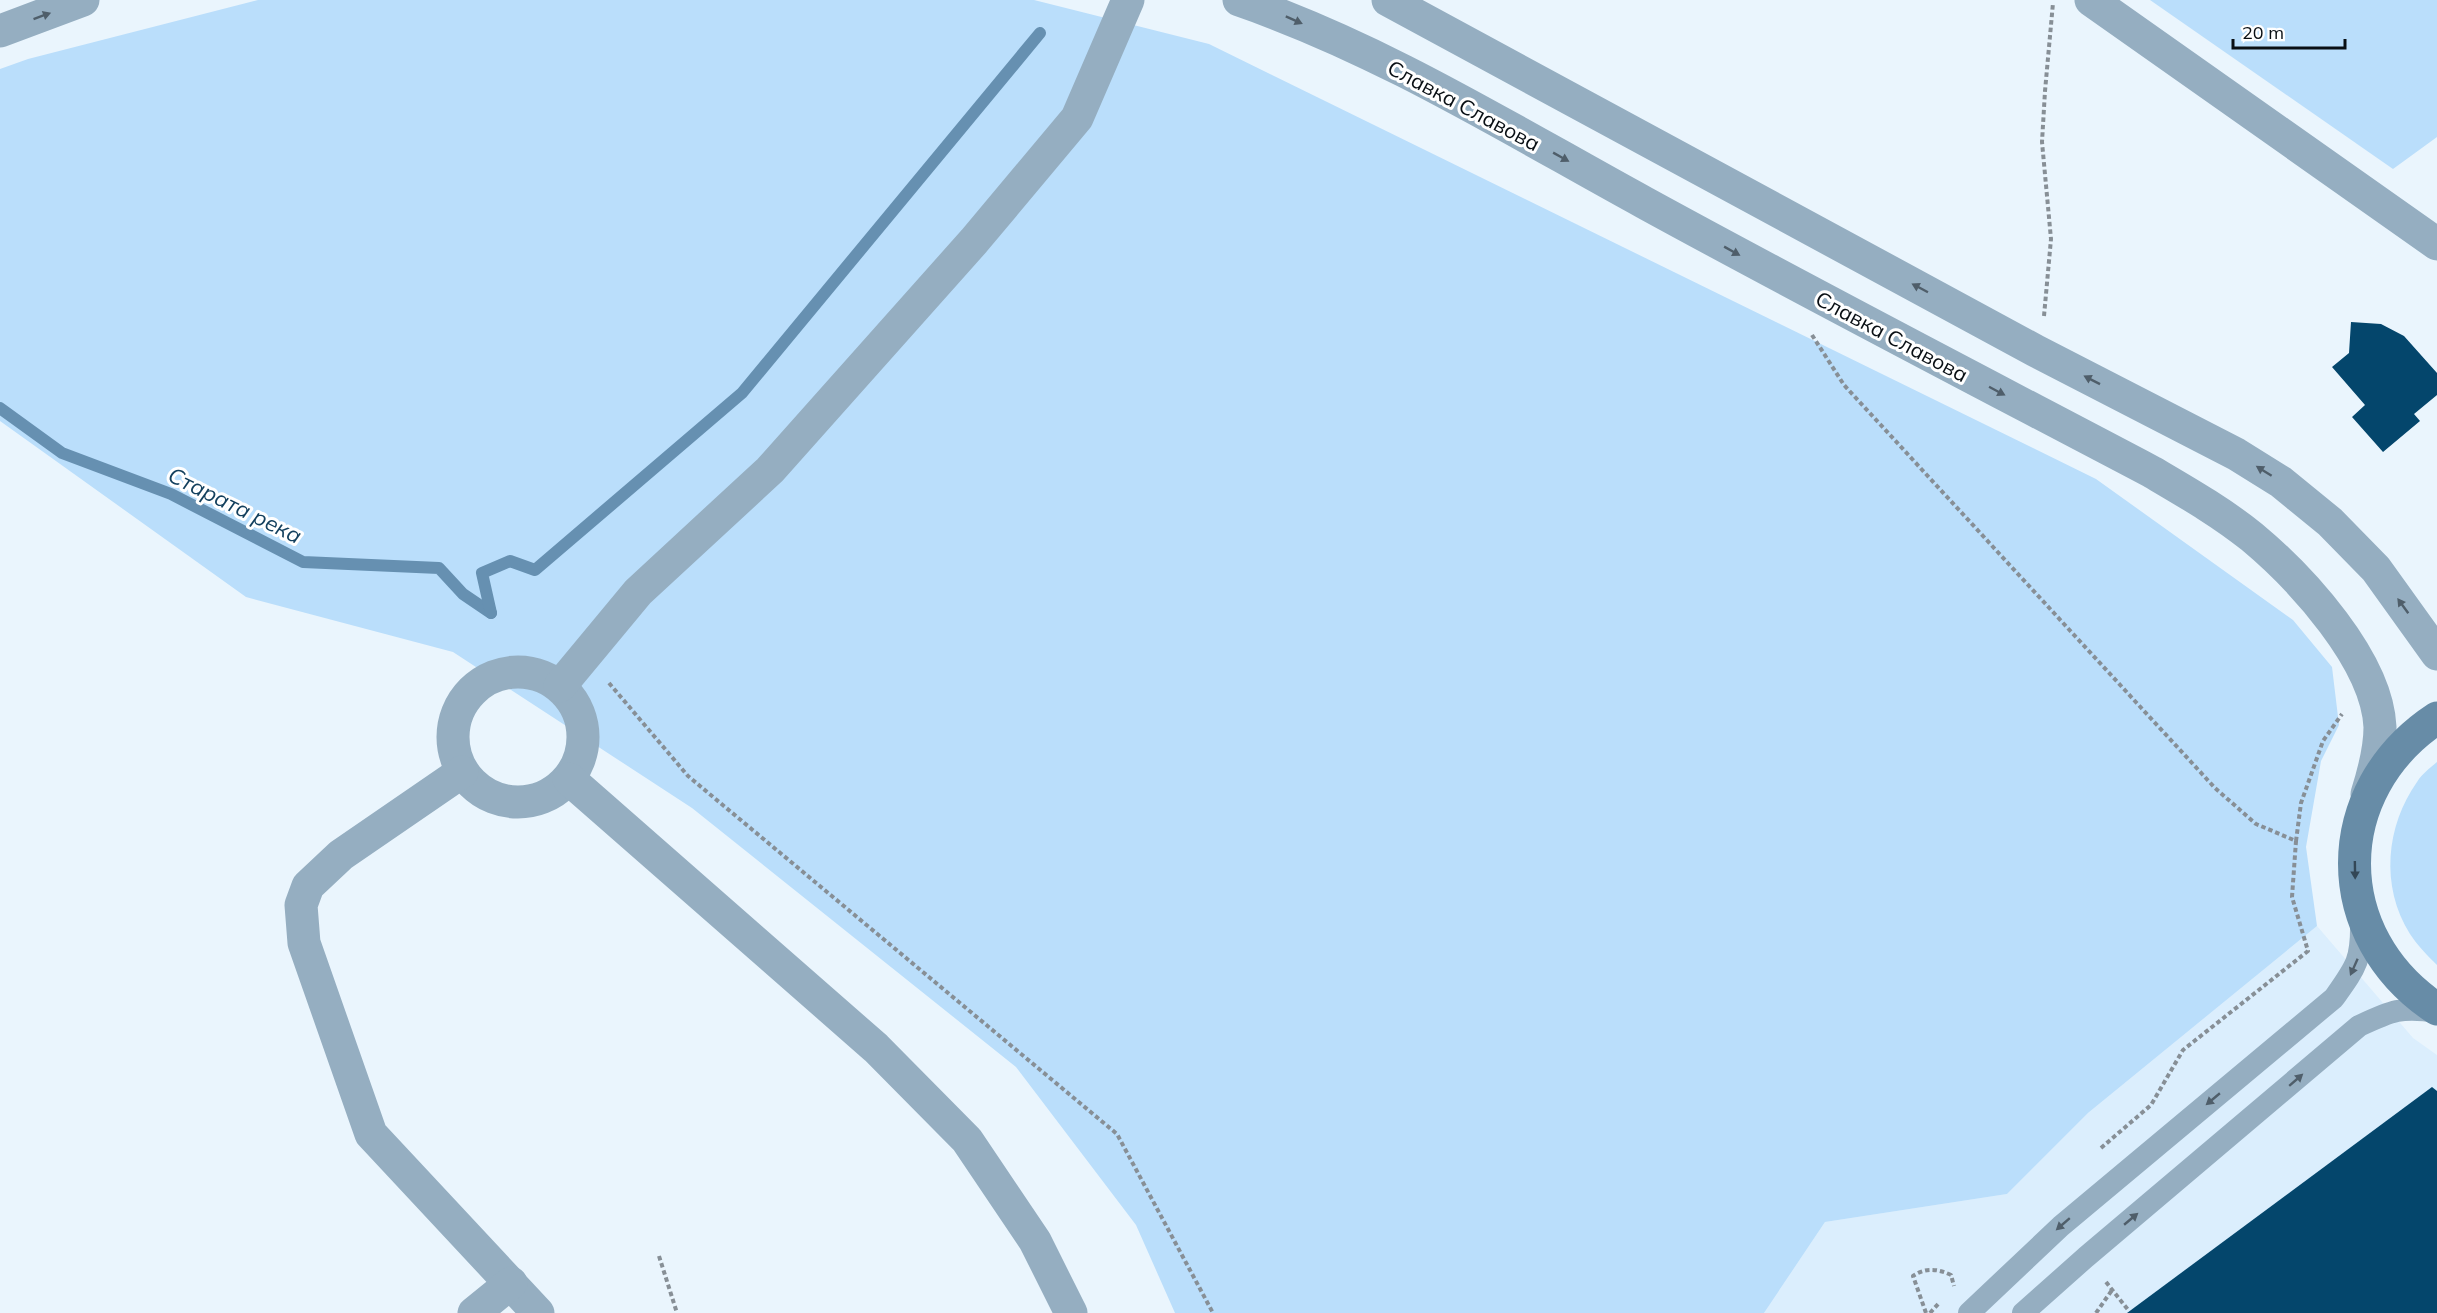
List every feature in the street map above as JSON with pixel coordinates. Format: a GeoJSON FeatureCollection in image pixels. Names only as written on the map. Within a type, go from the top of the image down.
{"type":"FeatureCollection","features":[{"type":"Feature","properties":{"kind":"main road"},"geometry":{"type":"LineString","coordinates":[[2437,718],[2417,731],[2393,754],[2374,782],[2362,812],[2355,845],[2355,878],[2361,910],[2373,942],[2391,969],[2418,996],[2437,1010]]}},
{"type":"Feature","properties":{"kind":"street"},"geometry":{"type":"LineString","coordinates":[[0,31],[83,0]]}},
{"type":"Feature","properties":{"kind":"street"},"geometry":{"type":"LineString","coordinates":[[560,686],[638,592],[770,470],[974,241],[1077,118],[1128,0]]}},
{"type":"Feature","properties":{"kind":"street","name":"Славка Славова"},"geometry":{"type":"LineString","coordinates":[[1239,0],[1281,14],[1370,54],[1773,273],[2152,472],[2209,506],[2252,537],[2296,579],[2333,622],[2355,654],[2373,689],[2380,726],[2377,761],[2362,812]]}},
{"type":"Feature","properties":{"kind":"street"},"geometry":{"type":"LineString","coordinates":[[1388,0],[2036,351],[2236,454],[2281,482],[2330,522],[2376,569],[2437,654]]}},
{"type":"Feature","properties":{"kind":"street"},"geometry":{"type":"LineString","coordinates":[[2091,0],[2437,244]]}},
{"type":"Feature","properties":{"kind":"street"},"geometry":{"type":"LineString","coordinates":[[522,671],[542,676],[560,686],[577,711],[584,741],[579,761],[568,779],[553,793],[534,801],[513,803],[493,799],[476,788],[462,772],[454,753],[452,733],[457,712],[468,695],[483,681],[502,673],[522,671]]}},
{"type":"Feature","properties":{"kind":"street"},"geometry":{"type":"LineString","coordinates":[[462,772],[341,855],[308,886],[301,905],[304,943],[371,1134],[538,1313]]}},
{"type":"Feature","properties":{"kind":"street"},"geometry":{"type":"LineString","coordinates":[[568,779],[876,1048],[967,1140],[1035,1241],[1071,1313]]}},
{"type":"Feature","properties":{"kind":"street"},"geometry":{"type":"LineString","coordinates":[[474,1313],[511,1284]]}},
{"type":"Feature","properties":{"kind":"lane"},"geometry":{"type":"LineString","coordinates":[[1969,1313],[2061,1226],[2334,998],[2354,970],[2361,945],[2361,910]]}},
{"type":"Feature","properties":{"kind":"lane"},"geometry":{"type":"LineString","coordinates":[[2023,1313],[2359,1026],[2390,1011],[2414,1008],[2437,1010]]}},
{"type":"Feature","properties":{"kind":"path"},"geometry":{"type":"LineString","coordinates":[[2036,351],[2044,312],[2051,238],[2042,142],[2055,0]]}},
{"type":"Feature","properties":{"kind":"path"},"geometry":{"type":"LineString","coordinates":[[1812,334],[1844,385],[2215,788],[2256,824],[2295,841]]}},
{"type":"Feature","properties":{"kind":"path"},"geometry":{"type":"LineString","coordinates":[[585,656],[688,776],[1118,1134],[1214,1313]]}},
{"type":"Feature","properties":{"kind":"path"},"geometry":{"type":"LineString","coordinates":[[2094,1154],[2151,1105],[2183,1050],[2308,951],[2292,897],[2295,841],[2301,803],[2323,741],[2344,711],[2373,689]]}},
{"type":"Feature","properties":{"kind":"path"},"geometry":{"type":"LineString","coordinates":[[659,1256],[677,1313]]}},
{"type":"Feature","properties":{"kind":"path"},"geometry":{"type":"LineString","coordinates":[[1926,1313],[1913,1276],[1920,1271],[1941,1271],[1951,1275],[1954,1281]]}},
{"type":"Feature","properties":{"kind":"path"},"geometry":{"type":"LineString","coordinates":[[2106,1282],[2129,1311]]}},
{"type":"Feature","properties":{"kind":"path"},"geometry":{"type":"LineString","coordinates":[[2096,1313],[2112,1290]]}},
{"type":"Feature","properties":{"kind":"shaded area"},"geometry":{"type":"Polygon","coordinates":[[[258,0],[1034,0],[1209,44],[2096,479],[2293,620],[2332,667],[2339,725],[2321,761],[2306,847],[2317,926],[2088,1113],[2007,1194],[1825,1222],[1764,1313],[1175,1313],[1136,1225],[1016,1067],[692,808],[453,652],[246,597],[0,421],[0,69],[28,59],[258,0]]]}},
{"type":"Feature","properties":{"kind":"shaded area"},"geometry":{"type":"Polygon","coordinates":[[[2150,0],[2437,0],[2437,137],[2393,169],[2150,0]]]}},
{"type":"Feature","properties":{"kind":"shaded area"},"geometry":{"type":"Polygon","coordinates":[[[2437,762],[2437,965],[2410,934],[2400,915],[2394,896],[2391,856],[2393,837],[2407,799],[2421,776],[2437,762]]]}},
{"type":"Feature","properties":{"kind":"shaded area"},"geometry":{"type":"Polygon","coordinates":[[[2317,926],[2413,1038],[2437,1055],[2437,1313],[1764,1313],[1825,1222],[2007,1194],[2088,1113],[2317,926]]]}},
{"type":"Feature","properties":{"kind":"building"},"geometry":{"type":"Polygon","coordinates":[[[2351,322],[2381,324],[2404,336],[2437,373],[2437,395],[2414,414],[2420,421],[2383,452],[2352,417],[2365,405],[2332,367],[2349,353],[2351,322]]]}},
{"type":"Feature","properties":{"kind":"building"},"geometry":{"type":"Polygon","coordinates":[[[2432,1087],[2437,1091],[2437,1313],[2127,1313],[2432,1087]]]}},
{"type":"Feature","properties":{"kind":"waterway"},"geometry":{"type":"LineString","coordinates":[[491,613],[482,573],[510,561],[535,570],[742,393],[1040,33]]}},
{"type":"Feature","properties":{"kind":"waterway","name":"Старата река"},"geometry":{"type":"LineString","coordinates":[[0,408],[62,453],[171,494],[303,562],[439,568],[463,594],[491,613]]}}]}
